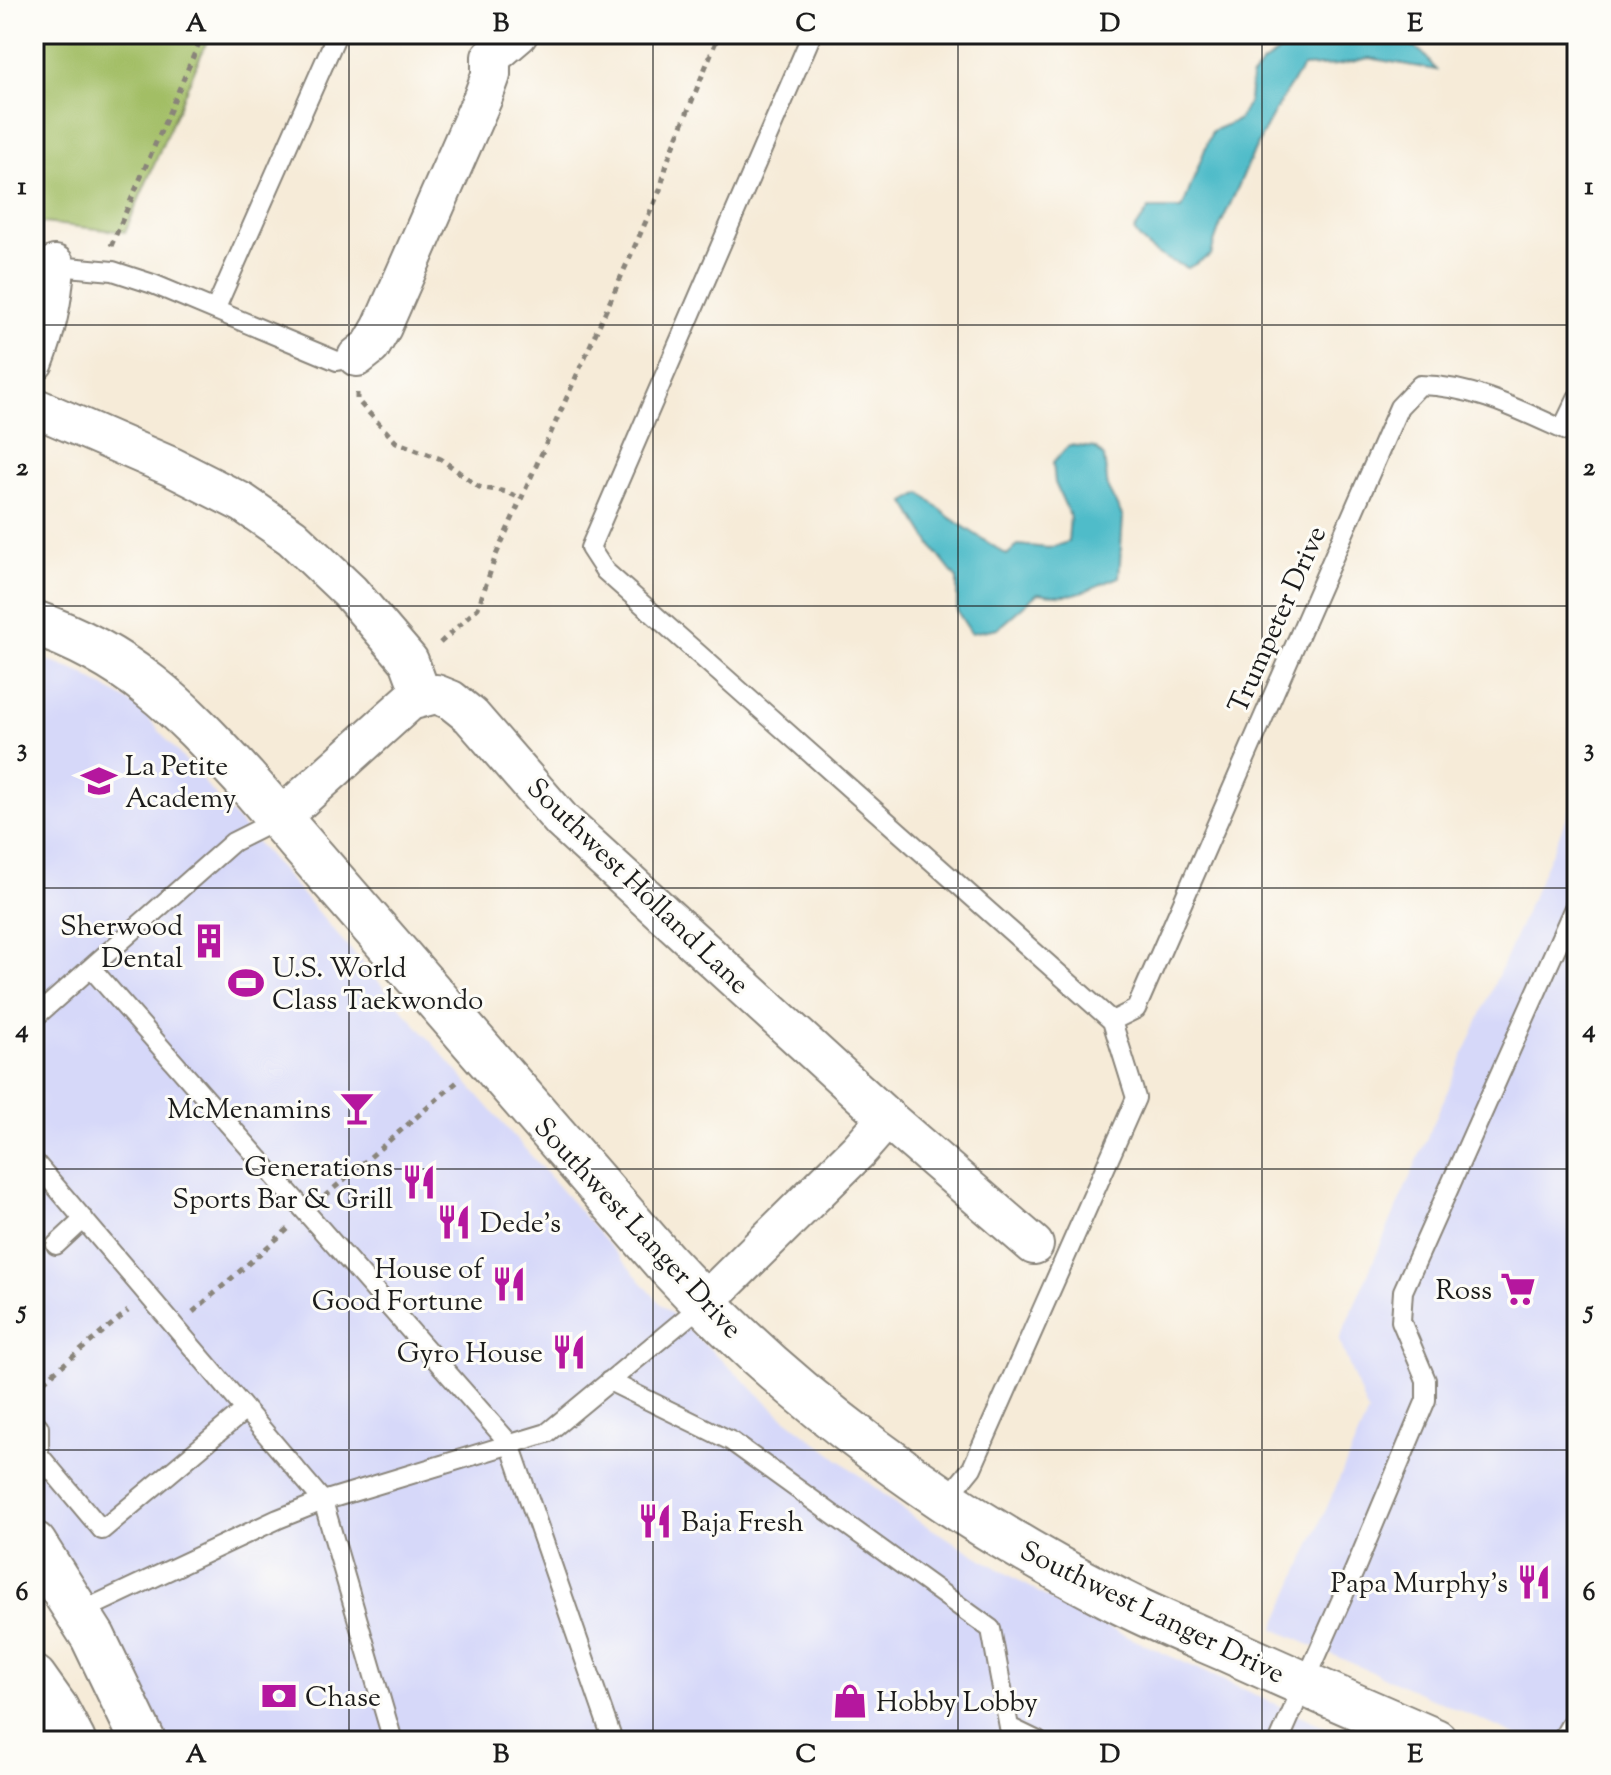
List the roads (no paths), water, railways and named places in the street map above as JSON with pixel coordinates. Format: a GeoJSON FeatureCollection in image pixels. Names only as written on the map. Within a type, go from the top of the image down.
{"type":"FeatureCollection","features":[{"type":"Feature","properties":{"kind":"main road","name":"Southwest Langer Drive"},"geometry":{"type":"LineString","coordinates":[[34,623],[92,646],[123,664],[152,685],[210,741],[703,1304],[809,1398],[880,1454],[1019,1547],[1114,1599],[1435,1741]]}},
{"type":"Feature","properties":{"kind":"main road"},"geometry":{"type":"LineString","coordinates":[[34,1544],[93,1637],[143,1741]]}},
{"type":"Feature","properties":{"kind":"main road"},"geometry":{"type":"LineString","coordinates":[[34,1592],[45,1600],[78,1613]]}},
{"type":"Feature","properties":{"kind":"main road"},"geometry":{"type":"LineString","coordinates":[[34,1678],[73,1741]]}},
{"type":"Feature","properties":{"kind":"street"},"geometry":{"type":"LineString","coordinates":[[357,357],[371,346],[395,298],[483,97],[491,75],[493,42]]}},
{"type":"Feature","properties":{"kind":"street"},"geometry":{"type":"LineString","coordinates":[[34,362],[53,302],[44,264]]}},
{"type":"Feature","properties":{"kind":"street"},"geometry":{"type":"LineString","coordinates":[[34,407],[172,467],[243,503],[292,537],[350,592],[409,661],[422,696],[410,701],[279,819]]}},
{"type":"Feature","properties":{"kind":"street","name":"Southwest Holland Lane"},"geometry":{"type":"LineString","coordinates":[[422,696],[436,694],[451,700],[471,716],[562,821],[887,1118],[1034,1245]]}},
{"type":"Feature","properties":{"kind":"street"},"geometry":{"type":"LineString","coordinates":[[703,1304],[858,1151],[887,1118]]}},
{"type":"Feature","properties":{"kind":"lane"},"geometry":{"type":"LineString","coordinates":[[215,310],[337,34]]}},
{"type":"Feature","properties":{"kind":"lane"},"geometry":{"type":"LineString","coordinates":[[812,34],[590,548],[605,571],[1112,1021],[1136,1098],[972,1468],[946,1500]]}},
{"type":"Feature","properties":{"kind":"lane"},"geometry":{"type":"LineString","coordinates":[[44,264],[102,269],[153,284],[337,361],[357,357]]}},
{"type":"Feature","properties":{"kind":"lane","name":"Trumpeter Drive"},"geometry":{"type":"LineString","coordinates":[[1112,1021],[1136,1009],[1399,407],[1420,385],[1449,385],[1486,396],[1570,433]]}},
{"type":"Feature","properties":{"kind":"lane"},"geometry":{"type":"LineString","coordinates":[[1570,433],[1577,398]]}},
{"type":"Feature","properties":{"kind":"lane"},"geometry":{"type":"LineString","coordinates":[[34,1018],[233,842],[279,819]]}},
{"type":"Feature","properties":{"kind":"lane"},"geometry":{"type":"LineString","coordinates":[[1279,1741],[1426,1400],[1426,1380],[1401,1321],[1403,1291],[1577,901]]}},
{"type":"Feature","properties":{"kind":"lane"},"geometry":{"type":"LineString","coordinates":[[91,968],[510,1444],[613,1741]]}},
{"type":"Feature","properties":{"kind":"lane"},"geometry":{"type":"LineString","coordinates":[[34,1161],[323,1501],[393,1741]]}},
{"type":"Feature","properties":{"kind":"lane"},"geometry":{"type":"LineString","coordinates":[[56,1245],[84,1219]]}},
{"type":"Feature","properties":{"kind":"lane"},"geometry":{"type":"LineString","coordinates":[[78,1613],[323,1501],[547,1433],[703,1304]]}},
{"type":"Feature","properties":{"kind":"lane"},"geometry":{"type":"LineString","coordinates":[[609,1381],[731,1441],[991,1629],[1009,1727],[1038,1741]]}},
{"type":"Feature","properties":{"kind":"lane"},"geometry":{"type":"LineString","coordinates":[[34,1421],[39,1427],[39,1455],[102,1530],[245,1410]]}},
{"type":"Feature","properties":{"kind":"lane"},"geometry":{"type":"LineString","coordinates":[[1561,1741],[1577,1713]]}},
{"type":"Feature","properties":{"kind":"water"},"geometry":{"type":"Polygon","coordinates":[[[1303,35],[1363,36],[1394,41],[1420,51],[1436,70],[1369,58],[1338,65],[1303,67],[1259,140],[1219,229],[1211,255],[1188,268],[1151,249],[1134,231],[1149,209],[1182,209],[1212,131],[1238,120],[1249,102],[1251,78],[1262,64],[1303,35]]]}},
{"type":"Feature","properties":{"kind":"water"},"geometry":{"type":"Polygon","coordinates":[[[1069,445],[1095,448],[1104,457],[1108,489],[1123,517],[1119,577],[1072,594],[1038,593],[998,628],[971,633],[957,611],[957,579],[935,551],[905,502],[921,493],[949,517],[1007,555],[1018,545],[1049,548],[1068,542],[1070,516],[1055,483],[1053,462],[1069,445]]]}},
{"type":"Feature","properties":{"kind":"place","name":"La Petite Academy"},"geometry":{"type":"Point","coordinates":[99,781]}},
{"type":"Feature","properties":{"kind":"place","name":"Sherwood Dental"},"geometry":{"type":"Point","coordinates":[209,941]}},
{"type":"Feature","properties":{"kind":"place","name":"U.S. World Class Taekwondo"},"geometry":{"type":"Point","coordinates":[246,983]}},
{"type":"Feature","properties":{"kind":"place","name":"McMenamins"},"geometry":{"type":"Point","coordinates":[357,1108]}},
{"type":"Feature","properties":{"kind":"place","name":"Generations Sports Bar & Grill"},"geometry":{"type":"Point","coordinates":[419,1182]}},
{"type":"Feature","properties":{"kind":"place","name":"Dede's"},"geometry":{"type":"Point","coordinates":[454,1222]}},
{"type":"Feature","properties":{"kind":"place","name":"House of Good Fortune"},"geometry":{"type":"Point","coordinates":[509,1284]}},
{"type":"Feature","properties":{"kind":"place","name":"Ross"},"geometry":{"type":"Point","coordinates":[1518,1289]}},
{"type":"Feature","properties":{"kind":"place","name":"Gyro House"},"geometry":{"type":"Point","coordinates":[569,1352]}},
{"type":"Feature","properties":{"kind":"place","name":"Baja Fresh"},"geometry":{"type":"Point","coordinates":[655,1521]}},
{"type":"Feature","properties":{"kind":"place","name":"Papa Murphy's"},"geometry":{"type":"Point","coordinates":[1534,1582]}},
{"type":"Feature","properties":{"kind":"place","name":"Chase"},"geometry":{"type":"Point","coordinates":[279,1696]}},
{"type":"Feature","properties":{"kind":"place","name":"Hobby Lobby"},"geometry":{"type":"Point","coordinates":[850,1701]}}]}
